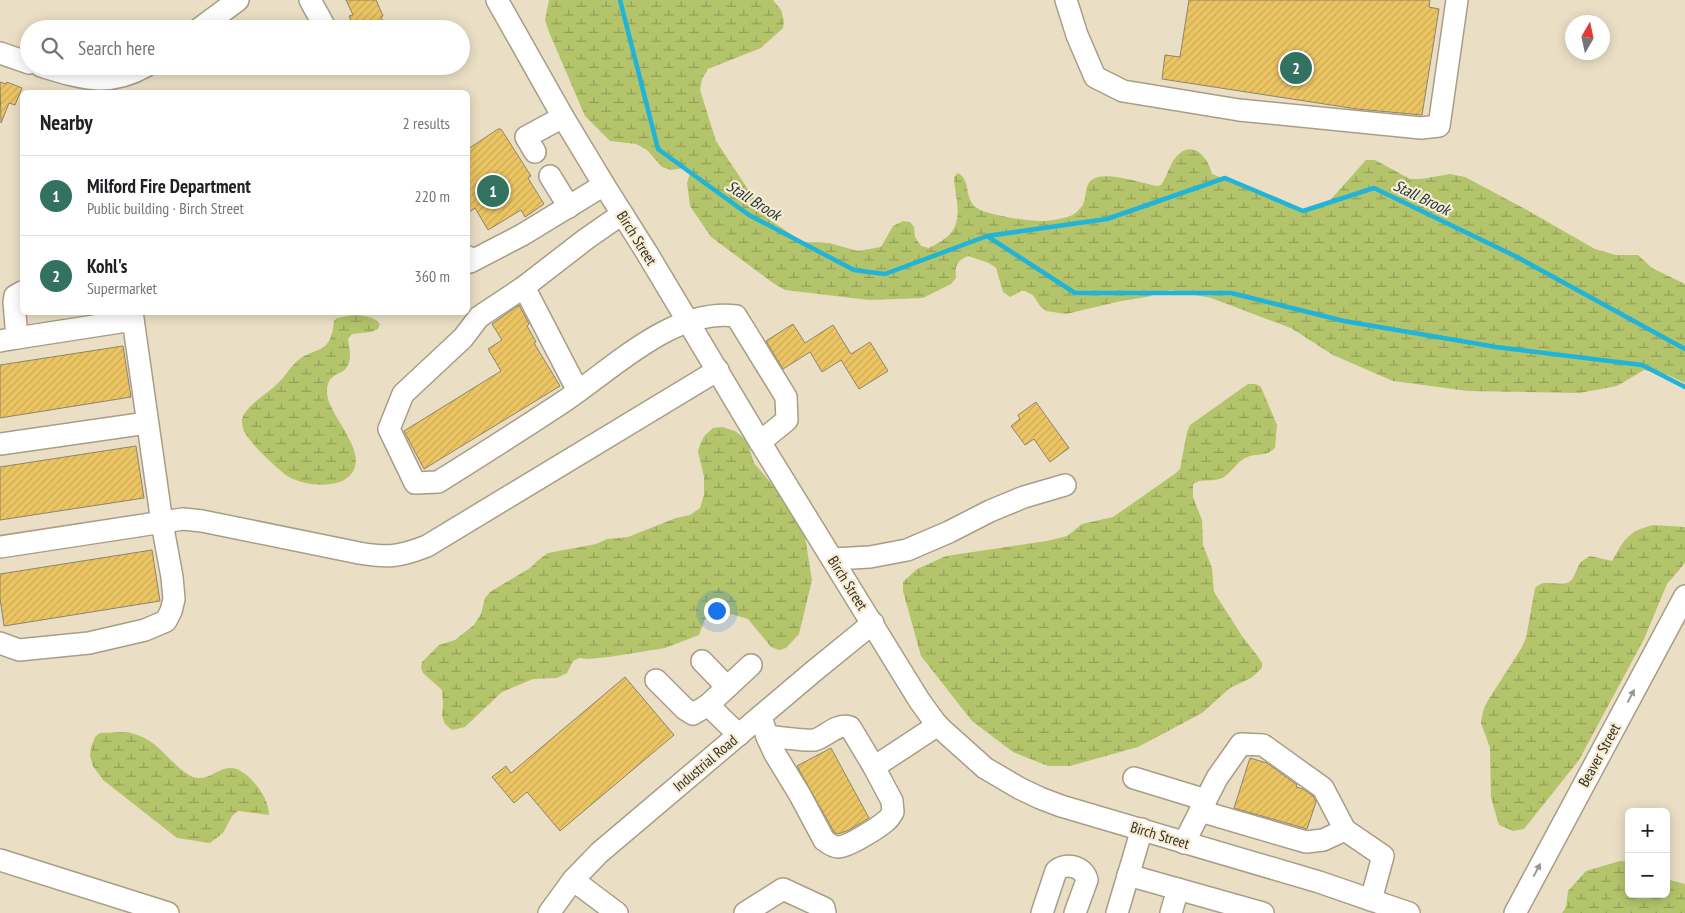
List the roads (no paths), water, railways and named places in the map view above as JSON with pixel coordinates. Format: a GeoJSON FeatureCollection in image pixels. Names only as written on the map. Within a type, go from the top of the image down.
{"type":"FeatureCollection","features":[{"type":"Feature","properties":{"kind":"street"},"geometry":{"type":"LineString","coordinates":[[211,20],[238,0]]}},
{"type":"Feature","properties":{"kind":"street"},"geometry":{"type":"LineString","coordinates":[[310,0],[321,20]]}},
{"type":"Feature","properties":{"kind":"street","name":"Birch Street"},"geometry":{"type":"LineString","coordinates":[[497,0],[562,116],[604,186],[648,253],[760,442],[919,700],[938,725],[985,768],[1020,788],[1061,806],[1319,882],[1409,913]]}},
{"type":"Feature","properties":{"kind":"street"},"geometry":{"type":"LineString","coordinates":[[1066,0],[1077,35],[1095,77],[1123,91],[1239,110],[1421,128],[1439,126],[1457,0]]}},
{"type":"Feature","properties":{"kind":"street"},"geometry":{"type":"LineString","coordinates":[[0,54],[20,60]]}},
{"type":"Feature","properties":{"kind":"street"},"geometry":{"type":"LineString","coordinates":[[69,75],[100,80],[125,75]]}},
{"type":"Feature","properties":{"kind":"street"},"geometry":{"type":"LineString","coordinates":[[535,152],[526,137],[562,116]]}},
{"type":"Feature","properties":{"kind":"street"},"geometry":{"type":"LineString","coordinates":[[550,176],[569,207]]}},
{"type":"Feature","properties":{"kind":"street"},"geometry":{"type":"LineString","coordinates":[[470,262],[522,235],[604,186]]}},
{"type":"Feature","properties":{"kind":"street"},"geometry":{"type":"LineString","coordinates":[[622,214],[524,287],[479,317],[463,338],[402,394],[389,429],[415,483],[438,482],[578,391],[646,341],[688,322],[723,314],[736,316],[786,398],[787,420],[760,442]]}},
{"type":"Feature","properties":{"kind":"street"},"geometry":{"type":"LineString","coordinates":[[524,287],[578,391]]}},
{"type":"Feature","properties":{"kind":"street"},"geometry":{"type":"LineString","coordinates":[[0,643],[19,650],[89,643],[145,630],[166,621],[174,599],[133,316],[9,340],[15,296],[20,293]]}},
{"type":"Feature","properties":{"kind":"street"},"geometry":{"type":"LineString","coordinates":[[0,547],[184,519],[381,557],[397,556],[427,546],[718,370]]}},
{"type":"Feature","properties":{"kind":"street"},"geometry":{"type":"LineString","coordinates":[[0,444],[148,423]]}},
{"type":"Feature","properties":{"kind":"street"},"geometry":{"type":"LineString","coordinates":[[833,559],[870,557],[907,550],[949,532],[990,510],[1065,485]]}},
{"type":"Feature","properties":{"kind":"street","name":"Beaver Street"},"geometry":{"type":"LineString","coordinates":[[1515,913],[1538,866],[1685,596]]}},
{"type":"Feature","properties":{"kind":"street","name":"Industrial Road"},"geometry":{"type":"LineString","coordinates":[[549,913],[573,880],[599,853],[738,735],[764,726],[873,623]]}},
{"type":"Feature","properties":{"kind":"street"},"geometry":{"type":"LineString","coordinates":[[702,661],[727,687]]}},
{"type":"Feature","properties":{"kind":"street"},"geometry":{"type":"LineString","coordinates":[[656,680],[685,709],[693,714],[708,706],[751,665]]}},
{"type":"Feature","properties":{"kind":"street"},"geometry":{"type":"LineString","coordinates":[[708,706],[738,735]]}},
{"type":"Feature","properties":{"kind":"street"},"geometry":{"type":"LineString","coordinates":[[874,767],[938,725]]}},
{"type":"Feature","properties":{"kind":"street"},"geometry":{"type":"LineString","coordinates":[[764,726],[813,740],[845,726],[850,728],[892,801],[893,812],[880,826],[847,845],[838,847],[824,840],[764,726]]}},
{"type":"Feature","properties":{"kind":"street"},"geometry":{"type":"LineString","coordinates":[[1184,843],[1217,778],[1241,744],[1263,745],[1323,788],[1345,830],[1383,856],[1371,900]]}},
{"type":"Feature","properties":{"kind":"street"},"geometry":{"type":"LineString","coordinates":[[1134,778],[1203,806],[1306,842],[1323,840],[1345,830]]}},
{"type":"Feature","properties":{"kind":"street"},"geometry":{"type":"LineString","coordinates":[[1117,913],[1142,829]]}},
{"type":"Feature","properties":{"kind":"street"},"geometry":{"type":"LineString","coordinates":[[0,860],[168,913]]}},
{"type":"Feature","properties":{"kind":"street"},"geometry":{"type":"LineString","coordinates":[[1042,913],[1056,871],[1061,866],[1067,866],[1083,871],[1087,880],[1076,913]]}},
{"type":"Feature","properties":{"kind":"street"},"geometry":{"type":"LineString","coordinates":[[1128,876],[1263,913]]}},
{"type":"Feature","properties":{"kind":"street"},"geometry":{"type":"LineString","coordinates":[[573,880],[617,913]]}},
{"type":"Feature","properties":{"kind":"street"},"geometry":{"type":"LineString","coordinates":[[745,913],[783,888],[824,908],[826,913]]}},
{"type":"Feature","properties":{"kind":"street"},"geometry":{"type":"LineString","coordinates":[[1170,913],[1178,889]]}},
{"type":"Feature","properties":{"kind":"waterway","name":"Stall Brook"},"geometry":{"type":"LineString","coordinates":[[620,0],[658,149],[749,215],[854,270],[885,274],[987,236],[1107,219],[1225,178],[1303,211],[1374,188],[1517,257],[1685,349]]}},
{"type":"Feature","properties":{"kind":"waterway","name":"Stall Brook"},"geometry":{"type":"LineString","coordinates":[[987,236],[1075,293],[1231,293],[1344,321],[1496,347],[1642,365],[1685,387]]}},
{"type":"Feature","properties":{"kind":"place","name":"Kohl's"},"geometry":{"type":"Point","coordinates":[1296,68]}},
{"type":"Feature","properties":{"kind":"place","name":"Milford Fire Department"},"geometry":{"type":"Point","coordinates":[493,191]}}]}
